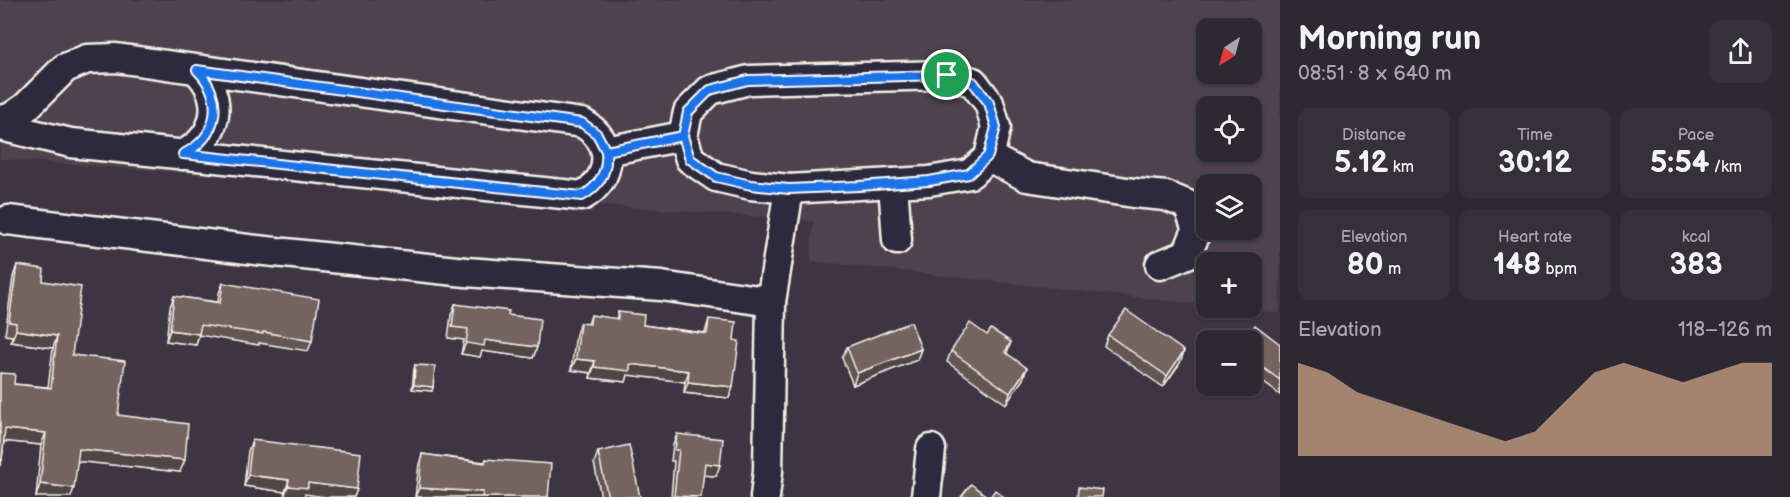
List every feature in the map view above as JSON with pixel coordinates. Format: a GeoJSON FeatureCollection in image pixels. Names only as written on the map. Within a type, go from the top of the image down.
{"type":"FeatureCollection","features":[{"type":"Feature","properties":{"kind":"street"},"geometry":{"type":"LineString","coordinates":[[0,120],[10,118],[26,107],[65,68],[87,59],[116,58],[582,123],[597,134],[606,151],[607,160],[602,178],[597,185],[582,196],[71,143],[0,126]]}},
{"type":"Feature","properties":{"kind":"street"},"geometry":{"type":"LineString","coordinates":[[183,154],[200,144],[214,118],[214,96],[204,77],[197,70]]}},
{"type":"Feature","properties":{"kind":"street"},"geometry":{"type":"LineString","coordinates":[[947,75],[973,82],[989,103],[996,127],[988,156],[969,174],[929,181],[789,189],[751,185],[716,177],[690,159],[683,136],[688,112],[710,90],[748,80],[947,75]]}},
{"type":"Feature","properties":{"kind":"street"},"geometry":{"type":"LineString","coordinates":[[606,151],[683,136]]}},
{"type":"Feature","properties":{"kind":"street"},"geometry":{"type":"LineString","coordinates":[[988,156],[1028,177],[1166,196],[1188,205],[1197,230],[1187,254],[1160,265]]}},
{"type":"Feature","properties":{"kind":"street"},"geometry":{"type":"LineString","coordinates":[[893,183],[897,240]]}},
{"type":"Feature","properties":{"kind":"street"},"geometry":{"type":"LineString","coordinates":[[765,497],[768,471],[771,302],[789,189]]}},
{"type":"Feature","properties":{"kind":"street"},"geometry":{"type":"LineString","coordinates":[[8,220],[256,250],[466,272],[661,286],[771,302]]}},
{"type":"Feature","properties":{"kind":"street"},"geometry":{"type":"LineString","coordinates":[[926,497],[931,449]]}},
{"type":"Feature","properties":{"kind":"shaded area"},"geometry":{"type":"Polygon","coordinates":[[[0,0],[1280,0],[1280,313],[1262,311],[1262,252],[1196,252],[1196,304],[811,261],[813,221],[0,159],[0,0]]]}},
{"type":"Feature","properties":{"kind":"building"},"geometry":{"type":"Polygon","coordinates":[[[17,265],[44,269],[43,281],[81,287],[72,355],[125,361],[118,415],[188,424],[185,460],[79,449],[74,488],[40,484],[46,433],[5,429],[2,460],[0,459],[0,373],[15,374],[14,384],[51,388],[57,336],[16,330],[16,323],[9,322],[17,265]]]}},
{"type":"Feature","properties":{"kind":"building"},"geometry":{"type":"Polygon","coordinates":[[[223,283],[319,299],[312,341],[263,332],[263,334],[201,325],[199,334],[170,330],[174,296],[220,303],[223,283]]]}},
{"type":"Feature","properties":{"kind":"building"},"geometry":{"type":"Polygon","coordinates":[[[455,304],[509,311],[508,315],[540,319],[537,347],[485,340],[484,346],[466,343],[468,329],[452,327],[455,304]]]}},
{"type":"Feature","properties":{"kind":"building"},"geometry":{"type":"Polygon","coordinates":[[[1126,310],[1184,351],[1167,376],[1108,335],[1126,310]]]}},
{"type":"Feature","properties":{"kind":"building"},"geometry":{"type":"Polygon","coordinates":[[[618,312],[644,315],[643,325],[707,334],[709,319],[736,322],[734,340],[739,341],[733,387],[688,382],[689,371],[630,364],[630,371],[594,367],[595,361],[576,359],[580,323],[590,324],[591,315],[618,319],[618,312]]]}},
{"type":"Feature","properties":{"kind":"building"},"geometry":{"type":"Polygon","coordinates":[[[911,322],[921,349],[857,373],[847,347],[911,322]]]}},
{"type":"Feature","properties":{"kind":"building"},"geometry":{"type":"Polygon","coordinates":[[[970,323],[987,335],[991,329],[1011,342],[1005,352],[1027,368],[1010,393],[951,351],[970,323]]]}},
{"type":"Feature","properties":{"kind":"building"},"geometry":{"type":"Polygon","coordinates":[[[1255,325],[1262,330],[1251,330],[1255,325]]]}},
{"type":"Feature","properties":{"kind":"building"},"geometry":{"type":"Polygon","coordinates":[[[1262,330],[1280,344],[1280,380],[1262,367],[1262,330]]]}},
{"type":"Feature","properties":{"kind":"building"},"geometry":{"type":"Polygon","coordinates":[[[415,365],[435,366],[433,387],[414,385],[415,365]]]}},
{"type":"Feature","properties":{"kind":"building"},"geometry":{"type":"Polygon","coordinates":[[[677,434],[723,439],[720,465],[705,463],[701,497],[674,496],[679,450],[675,450],[677,434]]]}},
{"type":"Feature","properties":{"kind":"building"},"geometry":{"type":"Polygon","coordinates":[[[252,440],[361,453],[357,489],[308,483],[308,488],[288,486],[289,480],[248,475],[252,440]]]}},
{"type":"Feature","properties":{"kind":"building"},"geometry":{"type":"Polygon","coordinates":[[[629,445],[640,497],[608,497],[598,452],[629,445]]]}},
{"type":"Feature","properties":{"kind":"building"},"geometry":{"type":"Polygon","coordinates":[[[422,454],[485,463],[486,459],[551,464],[548,497],[483,497],[483,492],[419,488],[422,454]]]}},
{"type":"Feature","properties":{"kind":"building"},"geometry":{"type":"Polygon","coordinates":[[[971,484],[988,497],[961,497],[971,484]]]}},
{"type":"Feature","properties":{"kind":"building"},"geometry":{"type":"Polygon","coordinates":[[[1079,487],[1103,490],[1102,497],[1078,497],[1079,487]]]}},
{"type":"Feature","properties":{"kind":"building"},"geometry":{"type":"Polygon","coordinates":[[[995,490],[1004,497],[990,497],[995,490]]]}},
{"type":"Feature","properties":{"kind":"route"},"geometry":{"type":"LineString","coordinates":[[947,75],[748,80],[710,90],[688,112],[683,136],[606,151],[597,134],[582,123],[197,70],[210,86],[214,96],[214,118],[200,144],[183,154],[582,196],[597,185],[602,178],[607,160],[606,151],[683,136],[690,159],[716,177],[751,185],[789,189],[929,181],[969,174],[988,156],[996,127],[989,103],[973,82],[947,75]]}}]}
